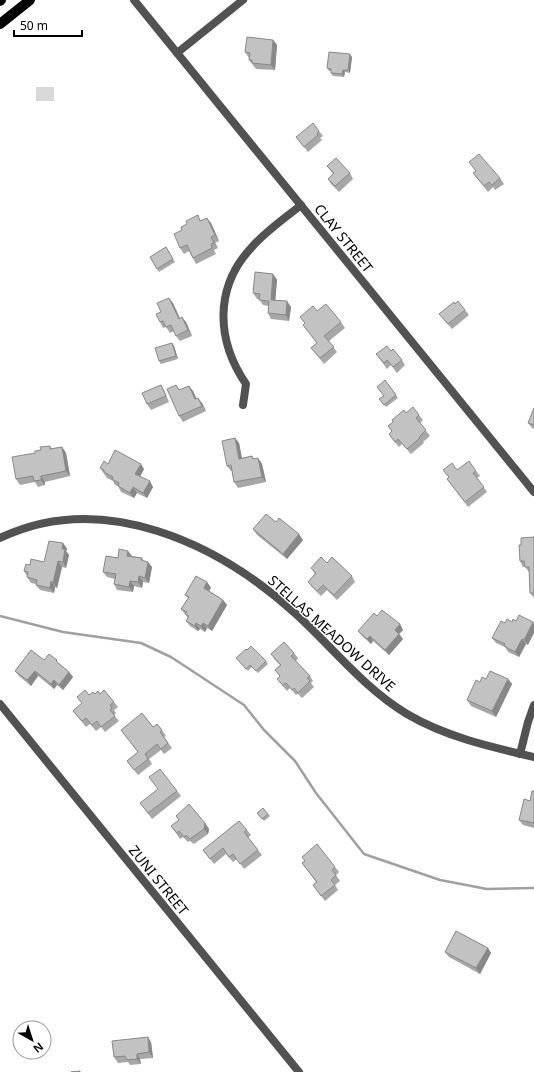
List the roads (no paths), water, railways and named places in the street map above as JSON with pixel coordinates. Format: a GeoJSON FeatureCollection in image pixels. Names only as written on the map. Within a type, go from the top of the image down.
{"type":"FeatureCollection","features":[{"type":"Feature","properties":{"kind":"main road"},"geometry":{"type":"LineString","coordinates":[[0,24],[30,0]]}},
{"type":"Feature","properties":{"kind":"street","name":"CLAY STREET"},"geometry":{"type":"LineString","coordinates":[[134,0],[534,492]]}},
{"type":"Feature","properties":{"kind":"street"},"geometry":{"type":"LineString","coordinates":[[177,53],[243,0]]}},
{"type":"Feature","properties":{"kind":"street"},"geometry":{"type":"LineString","coordinates":[[243,405],[246,384],[233,362],[227,346],[224,326],[224,308],[227,289],[237,266],[252,246],[301,205]]}},
{"type":"Feature","properties":{"kind":"street","name":"STELLAS MEADOW DRIVE"},"geometry":{"type":"LineString","coordinates":[[0,538],[30,526],[75,518],[123,522],[164,533],[220,559],[262,587],[296,614],[352,671],[384,699],[408,714],[442,731],[474,742],[534,757]]}},
{"type":"Feature","properties":{"kind":"street","name":"ZUNI STREET"},"geometry":{"type":"LineString","coordinates":[[0,704],[298,1072]]}},
{"type":"Feature","properties":{"kind":"street"},"geometry":{"type":"LineString","coordinates":[[520,754],[534,705]]}},
{"type":"Feature","properties":{"kind":"waterway"},"geometry":{"type":"LineString","coordinates":[[0,616],[63,632],[141,643],[171,657],[244,705],[264,730],[295,761],[316,793],[364,854],[440,880],[487,889],[534,888]]}}]}
